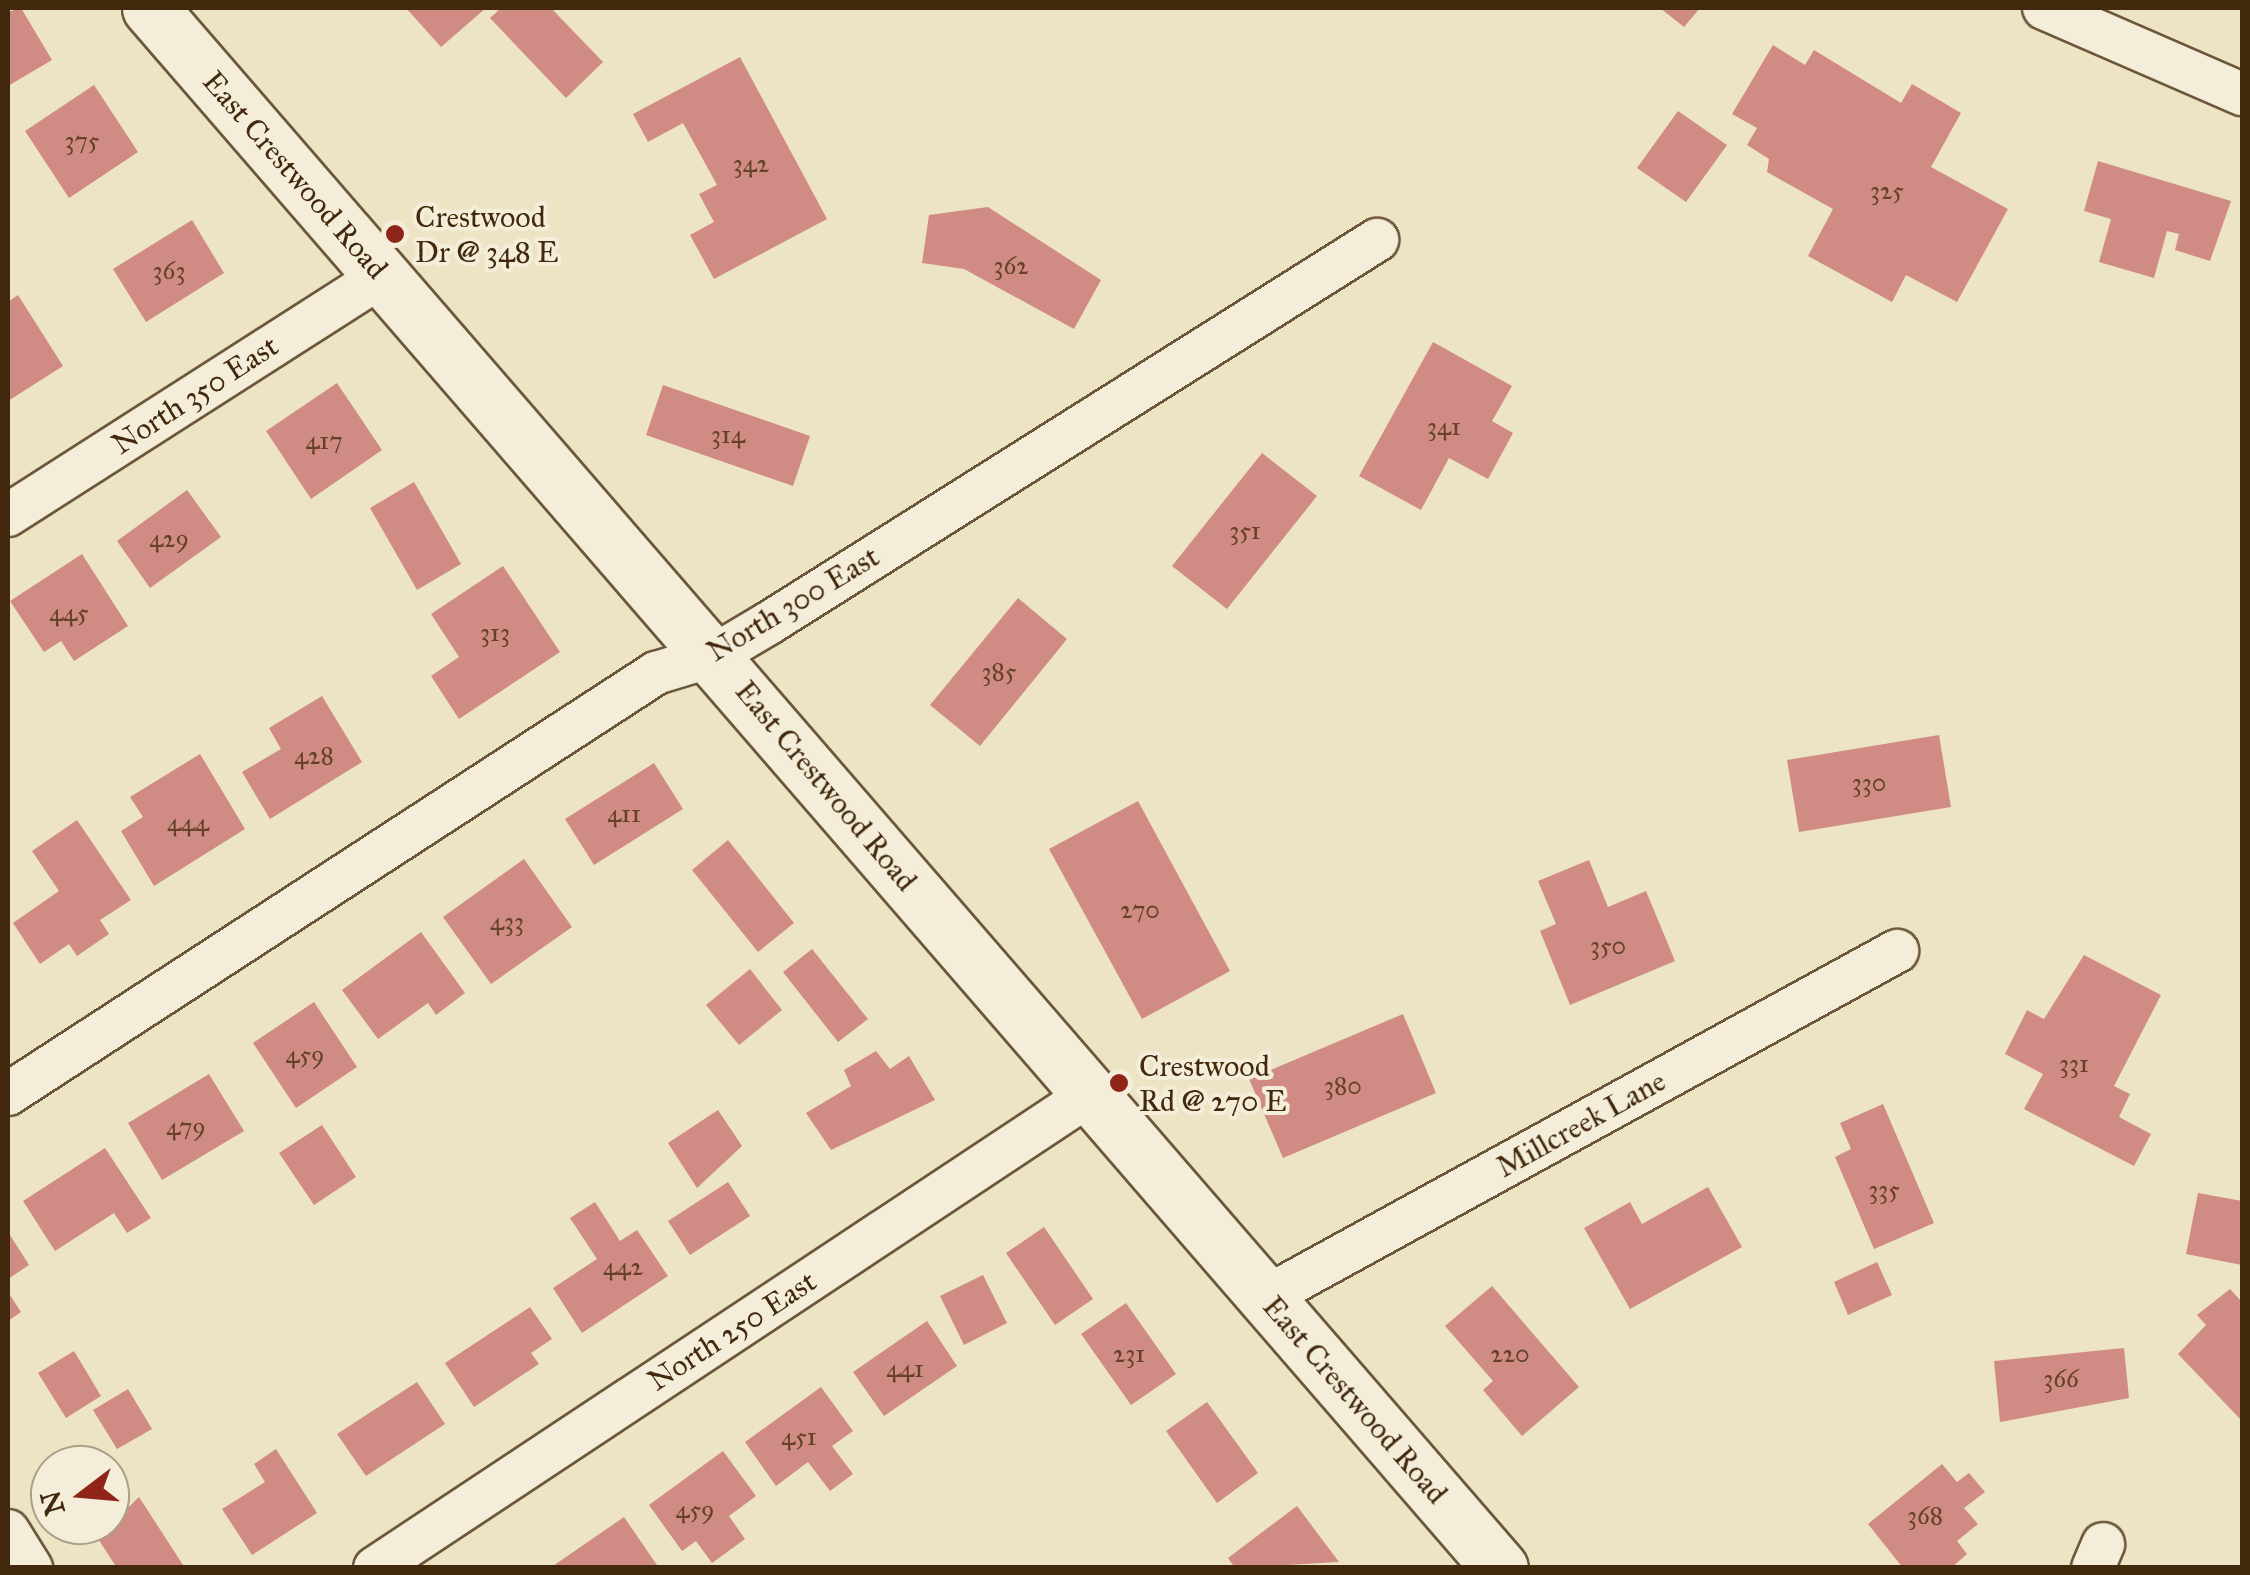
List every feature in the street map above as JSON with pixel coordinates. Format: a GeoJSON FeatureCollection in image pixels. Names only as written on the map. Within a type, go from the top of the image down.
{"type":"FeatureCollection","features":[{"type":"Feature","properties":{"kind":"street","name":"East Crestwood Road"},"geometry":{"type":"LineString","coordinates":[[150,8],[715,656],[1490,1564]]}},
{"type":"Feature","properties":{"kind":"street"},"geometry":{"type":"LineString","coordinates":[[2044,8],[2242,94]]}},
{"type":"Feature","properties":{"kind":"street","name":"North 300 East"},"geometry":{"type":"LineString","coordinates":[[8,1094],[656,673],[715,656],[1377,240]]}},
{"type":"Feature","properties":{"kind":"street","name":"North 350 East"},"geometry":{"type":"LineString","coordinates":[[8,515],[382,276]]}},
{"type":"Feature","properties":{"kind":"street","name":"Millcreek Lane"},"geometry":{"type":"LineString","coordinates":[[1266,1298],[1896,951]]}},
{"type":"Feature","properties":{"kind":"street","name":"North 250 East"},"geometry":{"type":"LineString","coordinates":[[375,1568],[1089,1094]]}},
{"type":"Feature","properties":{"kind":"street"},"geometry":{"type":"LineString","coordinates":[[8,1530],[31,1568]]}},
{"type":"Feature","properties":{"kind":"building"},"geometry":{"type":"Polygon","coordinates":[[[21,8],[52,60],[8,86],[8,12],[21,8]]]}},
{"type":"Feature","properties":{"kind":"building"},"geometry":{"type":"Polygon","coordinates":[[[406,8],[486,8],[441,47],[406,8]]]}},
{"type":"Feature","properties":{"kind":"building"},"geometry":{"type":"Polygon","coordinates":[[[501,8],[551,8],[603,62],[566,98],[490,18],[501,8]]]}},
{"type":"Feature","properties":{"kind":"building"},"geometry":{"type":"Polygon","coordinates":[[[1660,8],[1700,8],[1684,27],[1660,8]]]}},
{"type":"Feature","properties":{"kind":"building"},"geometry":{"type":"Polygon","coordinates":[[[1773,45],[1805,65],[1814,50],[1901,103],[1912,84],[1961,113],[1931,167],[2008,209],[1957,302],[1906,275],[1892,302],[1808,256],[1833,209],[1767,172],[1769,159],[1747,145],[1757,128],[1732,114],[1773,45]]]}},
{"type":"Feature","properties":{"kind":"building"},"geometry":{"type":"Polygon","coordinates":[[[740,57],[827,219],[714,279],[690,235],[714,222],[699,194],[717,185],[683,123],[648,142],[633,114],[740,57]]]}},
{"type":"Feature","properties":{"kind":"building"},"geometry":{"type":"Polygon","coordinates":[[[94,85],[138,152],[69,198],[25,131],[94,85]]]}},
{"type":"Feature","properties":{"kind":"building"},"geometry":{"type":"Polygon","coordinates":[[[1678,111],[1727,145],[1686,202],[1637,168],[1678,111]]]}},
{"type":"Feature","properties":{"kind":"building"},"geometry":{"type":"Polygon","coordinates":[[[2098,161],[2231,201],[2210,261],[2175,250],[2179,234],[2167,231],[2154,278],[2099,262],[2111,219],[2084,211],[2098,161]]]}},
{"type":"Feature","properties":{"kind":"building"},"geometry":{"type":"Polygon","coordinates":[[[988,207],[1101,280],[1074,329],[964,269],[922,263],[929,215],[988,207]]]}},
{"type":"Feature","properties":{"kind":"building"},"geometry":{"type":"Polygon","coordinates":[[[192,220],[224,273],[146,322],[113,269],[192,220]]]}},
{"type":"Feature","properties":{"kind":"building"},"geometry":{"type":"Polygon","coordinates":[[[18,295],[63,366],[8,401],[8,302],[18,295]]]}},
{"type":"Feature","properties":{"kind":"building"},"geometry":{"type":"Polygon","coordinates":[[[1433,342],[1512,386],[1492,421],[1513,433],[1488,479],[1449,458],[1421,510],[1359,476],[1433,342]]]}},
{"type":"Feature","properties":{"kind":"building"},"geometry":{"type":"Polygon","coordinates":[[[337,383],[382,450],[311,499],[266,431],[337,383]]]}},
{"type":"Feature","properties":{"kind":"building"},"geometry":{"type":"Polygon","coordinates":[[[663,385],[810,436],[793,486],[646,435],[663,385]]]}},
{"type":"Feature","properties":{"kind":"building"},"geometry":{"type":"Polygon","coordinates":[[[1262,453],[1317,496],[1227,609],[1172,566],[1262,453]]]}},
{"type":"Feature","properties":{"kind":"building"},"geometry":{"type":"Polygon","coordinates":[[[414,482],[461,564],[417,590],[370,508],[414,482]]]}},
{"type":"Feature","properties":{"kind":"building"},"geometry":{"type":"Polygon","coordinates":[[[187,490],[221,537],[150,588],[117,541],[187,490]]]}},
{"type":"Feature","properties":{"kind":"building"},"geometry":{"type":"Polygon","coordinates":[[[82,554],[128,626],[74,661],[61,641],[44,652],[10,601],[82,554]]]}},
{"type":"Feature","properties":{"kind":"building"},"geometry":{"type":"Polygon","coordinates":[[[503,566],[560,652],[459,719],[431,676],[459,657],[431,614],[503,566]]]}},
{"type":"Feature","properties":{"kind":"building"},"geometry":{"type":"Polygon","coordinates":[[[1018,598],[1067,639],[980,746],[930,705],[1018,598]]]}},
{"type":"Feature","properties":{"kind":"building"},"geometry":{"type":"Polygon","coordinates":[[[322,696],[362,762],[270,819],[242,772],[281,749],[269,728],[322,696]]]}},
{"type":"Feature","properties":{"kind":"building"},"geometry":{"type":"Polygon","coordinates":[[[1939,735],[1951,807],[1799,832],[1787,760],[1939,735]]]}},
{"type":"Feature","properties":{"kind":"building"},"geometry":{"type":"Polygon","coordinates":[[[200,754],[245,829],[154,886],[121,831],[143,817],[130,797],[200,754]]]}},
{"type":"Feature","properties":{"kind":"building"},"geometry":{"type":"Polygon","coordinates":[[[654,763],[683,809],[594,865],[565,819],[654,763]]]}},
{"type":"Feature","properties":{"kind":"building"},"geometry":{"type":"Polygon","coordinates":[[[1138,801],[1230,971],[1142,1019],[1049,849],[1138,801]]]}},
{"type":"Feature","properties":{"kind":"building"},"geometry":{"type":"Polygon","coordinates":[[[77,820],[131,900],[100,920],[109,934],[77,956],[69,944],[40,964],[13,923],[59,891],[32,851],[77,820]]]}},
{"type":"Feature","properties":{"kind":"building"},"geometry":{"type":"Polygon","coordinates":[[[728,840],[794,923],[758,952],[692,870],[728,840]]]}},
{"type":"Feature","properties":{"kind":"building"},"geometry":{"type":"Polygon","coordinates":[[[524,859],[572,927],[491,984],[443,917],[524,859]]]}},
{"type":"Feature","properties":{"kind":"building"},"geometry":{"type":"Polygon","coordinates":[[[1589,860],[1608,907],[1646,891],[1675,961],[1570,1005],[1540,931],[1556,924],[1538,881],[1589,860]]]}},
{"type":"Feature","properties":{"kind":"building"},"geometry":{"type":"Polygon","coordinates":[[[421,932],[465,993],[436,1015],[428,1003],[378,1039],[342,990],[421,932]]]}},
{"type":"Feature","properties":{"kind":"building"},"geometry":{"type":"Polygon","coordinates":[[[812,949],[868,1019],[838,1042],[783,972],[812,949]]]}},
{"type":"Feature","properties":{"kind":"building"},"geometry":{"type":"Polygon","coordinates":[[[2084,955],[2161,995],[2114,1086],[2130,1094],[2119,1117],[2151,1134],[2134,1166],[2024,1109],[2043,1074],[2005,1054],[2027,1010],[2044,1019],[2084,955]]]}},
{"type":"Feature","properties":{"kind":"building"},"geometry":{"type":"Polygon","coordinates":[[[750,969],[782,1010],[739,1045],[706,1005],[750,969]]]}},
{"type":"Feature","properties":{"kind":"building"},"geometry":{"type":"Polygon","coordinates":[[[314,1002],[357,1067],[296,1108],[253,1043],[314,1002]]]}},
{"type":"Feature","properties":{"kind":"building"},"geometry":{"type":"Polygon","coordinates":[[[1403,1014],[1436,1093],[1283,1158],[1249,1079],[1403,1014]]]}},
{"type":"Feature","properties":{"kind":"building"},"geometry":{"type":"Polygon","coordinates":[[[876,1051],[890,1069],[909,1056],[935,1100],[831,1150],[806,1113],[851,1086],[844,1070],[876,1051]]]}},
{"type":"Feature","properties":{"kind":"building"},"geometry":{"type":"Polygon","coordinates":[[[209,1074],[244,1131],[162,1180],[128,1123],[209,1074]]]}},
{"type":"Feature","properties":{"kind":"building"},"geometry":{"type":"Polygon","coordinates":[[[1883,1104],[1934,1223],[1874,1249],[1835,1157],[1851,1149],[1840,1123],[1883,1104]]]}},
{"type":"Feature","properties":{"kind":"building"},"geometry":{"type":"Polygon","coordinates":[[[718,1110],[742,1146],[697,1188],[668,1143],[718,1110]]]}},
{"type":"Feature","properties":{"kind":"building"},"geometry":{"type":"Polygon","coordinates":[[[322,1125],[356,1177],[314,1205],[279,1153],[322,1125]]]}},
{"type":"Feature","properties":{"kind":"building"},"geometry":{"type":"Polygon","coordinates":[[[105,1148],[151,1218],[127,1233],[114,1213],[55,1251],[23,1201],[105,1148]]]}},
{"type":"Feature","properties":{"kind":"building"},"geometry":{"type":"Polygon","coordinates":[[[728,1182],[750,1216],[690,1255],[668,1221],[728,1182]]]}},
{"type":"Feature","properties":{"kind":"building"},"geometry":{"type":"Polygon","coordinates":[[[1708,1187],[1742,1247],[1630,1309],[1584,1228],[1630,1202],[1642,1224],[1708,1187]]]}},
{"type":"Feature","properties":{"kind":"building"},"geometry":{"type":"Polygon","coordinates":[[[2198,1193],[2242,1201],[2242,1265],[2186,1254],[2198,1193]]]}},
{"type":"Feature","properties":{"kind":"building"},"geometry":{"type":"Polygon","coordinates":[[[595,1202],[620,1241],[637,1230],[668,1276],[582,1333],[553,1288],[597,1259],[570,1218],[595,1202]]]}},
{"type":"Feature","properties":{"kind":"building"},"geometry":{"type":"Polygon","coordinates":[[[1044,1227],[1093,1299],[1055,1325],[1006,1253],[1044,1227]]]}},
{"type":"Feature","properties":{"kind":"building"},"geometry":{"type":"Polygon","coordinates":[[[8,1232],[29,1265],[8,1279],[8,1232]]]}},
{"type":"Feature","properties":{"kind":"building"},"geometry":{"type":"Polygon","coordinates":[[[1877,1262],[1892,1295],[1848,1315],[1834,1282],[1877,1262]]]}},
{"type":"Feature","properties":{"kind":"building"},"geometry":{"type":"Polygon","coordinates":[[[983,1275],[1007,1323],[964,1345],[940,1296],[983,1275]]]}},
{"type":"Feature","properties":{"kind":"building"},"geometry":{"type":"Polygon","coordinates":[[[1492,1286],[1579,1387],[1522,1436],[1483,1390],[1493,1381],[1445,1326],[1492,1286]]]}},
{"type":"Feature","properties":{"kind":"building"},"geometry":{"type":"Polygon","coordinates":[[[2230,1289],[2242,1302],[2242,1421],[2178,1354],[2206,1325],[2197,1315],[2230,1289]]]}},
{"type":"Feature","properties":{"kind":"building"},"geometry":{"type":"Polygon","coordinates":[[[8,1292],[21,1312],[8,1321],[8,1292]]]}},
{"type":"Feature","properties":{"kind":"building"},"geometry":{"type":"Polygon","coordinates":[[[1126,1303],[1176,1374],[1131,1405],[1081,1334],[1126,1303]]]}},
{"type":"Feature","properties":{"kind":"building"},"geometry":{"type":"Polygon","coordinates":[[[530,1307],[552,1339],[531,1353],[539,1364],[474,1407],[445,1363],[530,1307]]]}},
{"type":"Feature","properties":{"kind":"building"},"geometry":{"type":"Polygon","coordinates":[[[927,1321],[957,1366],[884,1416],[853,1372],[927,1321]]]}},
{"type":"Feature","properties":{"kind":"building"},"geometry":{"type":"Polygon","coordinates":[[[2124,1348],[2129,1398],[2000,1422],[1994,1361],[2124,1348]]]}},
{"type":"Feature","properties":{"kind":"building"},"geometry":{"type":"Polygon","coordinates":[[[74,1351],[101,1396],[66,1418],[38,1373],[74,1351]]]}},
{"type":"Feature","properties":{"kind":"building"},"geometry":{"type":"Polygon","coordinates":[[[417,1382],[445,1424],[366,1476],[337,1434],[417,1382]]]}},
{"type":"Feature","properties":{"kind":"building"},"geometry":{"type":"Polygon","coordinates":[[[821,1387],[853,1431],[832,1446],[853,1474],[830,1491],[808,1462],[776,1486],[745,1442],[821,1387]]]}},
{"type":"Feature","properties":{"kind":"building"},"geometry":{"type":"Polygon","coordinates":[[[128,1389],[152,1429],[124,1445],[115,1445],[93,1410],[128,1389]]]}},
{"type":"Feature","properties":{"kind":"building"},"geometry":{"type":"Polygon","coordinates":[[[1207,1402],[1258,1473],[1217,1503],[1166,1431],[1207,1402]]]}},
{"type":"Feature","properties":{"kind":"building"},"geometry":{"type":"Polygon","coordinates":[[[276,1449],[317,1513],[252,1555],[222,1509],[265,1482],[254,1464],[276,1449]]]}},
{"type":"Feature","properties":{"kind":"building"},"geometry":{"type":"Polygon","coordinates":[[[723,1451],[756,1496],[729,1516],[745,1539],[712,1563],[696,1541],[682,1551],[649,1505],[723,1451]]]}},
{"type":"Feature","properties":{"kind":"building"},"geometry":{"type":"Polygon","coordinates":[[[1942,1464],[1957,1482],[1969,1473],[1985,1492],[1964,1508],[1978,1524],[1957,1541],[1967,1554],[1951,1568],[1903,1568],[1868,1524],[1942,1464]]]}},
{"type":"Feature","properties":{"kind":"building"},"geometry":{"type":"Polygon","coordinates":[[[139,1497],[185,1568],[117,1568],[102,1545],[130,1545],[130,1506],[139,1497]]]}},
{"type":"Feature","properties":{"kind":"building"},"geometry":{"type":"Polygon","coordinates":[[[1297,1506],[1339,1562],[1235,1568],[1228,1558],[1297,1506]]]}},
{"type":"Feature","properties":{"kind":"building"},"geometry":{"type":"Polygon","coordinates":[[[624,1517],[659,1568],[550,1568],[624,1517]]]}},
{"type":"Feature","properties":{"kind":"place","name":"Crestwood Dr @ 348 E"},"geometry":{"type":"Point","coordinates":[395,234]}},
{"type":"Feature","properties":{"kind":"place","name":"Crestwood Rd @ 270 E"},"geometry":{"type":"Point","coordinates":[1119,1083]}}]}
